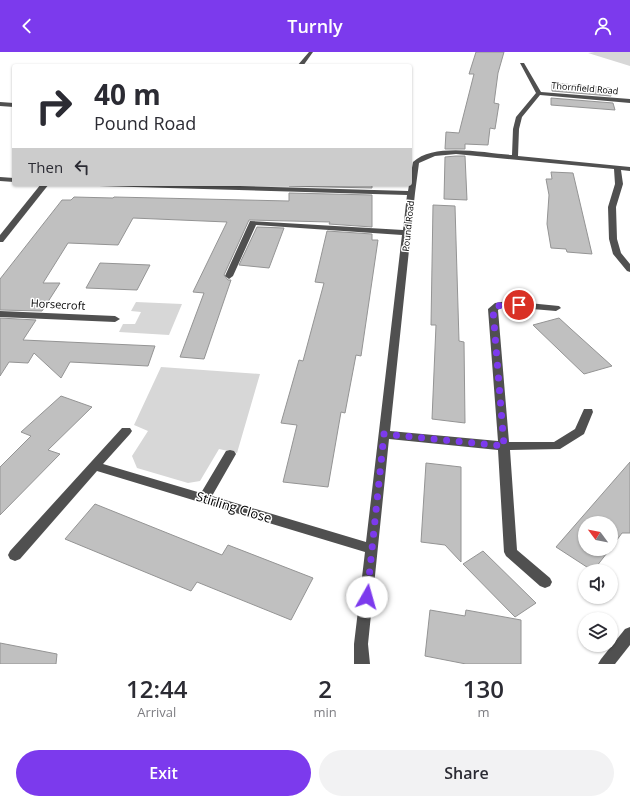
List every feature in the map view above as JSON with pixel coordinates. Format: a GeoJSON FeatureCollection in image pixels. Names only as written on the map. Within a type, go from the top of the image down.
{"type":"FeatureCollection","features":[{"type":"Feature","properties":{"kind":"street"},"geometry":{"type":"LineString","coordinates":[[302,64],[311,52]]}},
{"type":"Feature","properties":{"kind":"street"},"geometry":{"type":"LineString","coordinates":[[522,64],[539,93]]}},
{"type":"Feature","properties":{"kind":"street","name":"Thornfield Road"},"geometry":{"type":"LineString","coordinates":[[515,157],[516,129],[519,117],[539,93],[630,101]]}},
{"type":"Feature","properties":{"kind":"street"},"geometry":{"type":"LineString","coordinates":[[0,104],[12,105]]}},
{"type":"Feature","properties":{"kind":"street","name":"Pound Road"},"geometry":{"type":"LineString","coordinates":[[362,664],[361,644],[411,193],[416,162],[425,157],[436,154],[456,152],[630,169]]}},
{"type":"Feature","properties":{"kind":"street"},"geometry":{"type":"LineString","coordinates":[[617,167],[620,184],[612,207],[613,239],[617,254],[630,269]]}},
{"type":"Feature","properties":{"kind":"street"},"geometry":{"type":"LineString","coordinates":[[0,179],[12,180]]}},
{"type":"Feature","properties":{"kind":"street"},"geometry":{"type":"LineString","coordinates":[[0,240],[43,186]]}},
{"type":"Feature","properties":{"kind":"street"},"geometry":{"type":"LineString","coordinates":[[168,186],[411,193]]}},
{"type":"Feature","properties":{"kind":"street"},"geometry":{"type":"LineString","coordinates":[[229,276],[253,223],[407,233]]}},
{"type":"Feature","properties":{"kind":"street"},"geometry":{"type":"LineString","coordinates":[[545,582],[511,552],[493,310],[498,305],[507,304],[556,308]]}},
{"type":"Feature","properties":{"kind":"street","name":"Horsecroft"},"geometry":{"type":"LineString","coordinates":[[0,314],[115,319]]}},
{"type":"Feature","properties":{"kind":"street"},"geometry":{"type":"LineString","coordinates":[[384,434],[504,446],[556,446],[580,430],[588,412]]}},
{"type":"Feature","properties":{"kind":"street"},"geometry":{"type":"LineString","coordinates":[[15,555],[126,432]]}},
{"type":"Feature","properties":{"kind":"street"},"geometry":{"type":"LineString","coordinates":[[205,498],[230,454]]}},
{"type":"Feature","properties":{"kind":"street","name":"Stirling Close"},"geometry":{"type":"LineString","coordinates":[[94,466],[372,549]]}},
{"type":"Feature","properties":{"kind":"street"},"geometry":{"type":"LineString","coordinates":[[606,664],[630,634]]}},
{"type":"Feature","properties":{"kind":"shaded area"},"geometry":{"type":"Polygon","coordinates":[[[630,52],[630,66],[588,53],[630,52]]]}},
{"type":"Feature","properties":{"kind":"shaded area"},"geometry":{"type":"Polygon","coordinates":[[[136,302],[182,304],[169,335],[119,332],[123,324],[135,324],[141,312],[131,311],[136,302]]]}},
{"type":"Feature","properties":{"kind":"shaded area"},"geometry":{"type":"Polygon","coordinates":[[[161,367],[260,374],[237,453],[219,449],[200,481],[188,483],[137,468],[132,456],[148,431],[134,425],[161,367]]]}},
{"type":"Feature","properties":{"kind":"building"},"geometry":{"type":"Polygon","coordinates":[[[476,52],[504,52],[498,73],[494,103],[499,104],[495,129],[490,128],[488,145],[465,144],[465,149],[445,149],[446,132],[459,133],[474,74],[469,74],[476,52]]]}},
{"type":"Feature","properties":{"kind":"building"},"geometry":{"type":"Polygon","coordinates":[[[552,83],[610,88],[611,96],[552,91],[552,83]]]}},
{"type":"Feature","properties":{"kind":"building"},"geometry":{"type":"Polygon","coordinates":[[[551,98],[613,103],[615,110],[551,105],[551,98]]]}},
{"type":"Feature","properties":{"kind":"building"},"geometry":{"type":"Polygon","coordinates":[[[465,156],[467,200],[444,199],[445,157],[465,156]]]}},
{"type":"Feature","properties":{"kind":"building"},"geometry":{"type":"Polygon","coordinates":[[[551,172],[573,173],[592,254],[567,252],[566,249],[551,248],[547,224],[549,195],[546,179],[552,179],[551,172]]]}},
{"type":"Feature","properties":{"kind":"building"},"geometry":{"type":"Polygon","coordinates":[[[289,186],[372,186],[372,188],[289,186]]]}},
{"type":"Feature","properties":{"kind":"building"},"geometry":{"type":"Polygon","coordinates":[[[289,193],[372,195],[372,227],[329,224],[330,222],[249,220],[224,275],[228,280],[231,280],[204,359],[180,357],[204,293],[193,292],[227,222],[133,218],[118,245],[68,243],[43,283],[60,283],[42,311],[0,310],[0,279],[62,200],[71,200],[74,197],[114,197],[289,201],[289,193]]]}},
{"type":"Feature","properties":{"kind":"building"},"geometry":{"type":"Polygon","coordinates":[[[433,205],[455,206],[459,341],[464,342],[465,423],[432,419],[436,325],[431,325],[433,205]]]}},
{"type":"Feature","properties":{"kind":"building"},"geometry":{"type":"Polygon","coordinates":[[[257,227],[284,228],[269,268],[239,265],[257,227]]]}},
{"type":"Feature","properties":{"kind":"building"},"geometry":{"type":"Polygon","coordinates":[[[327,231],[372,234],[372,240],[378,240],[361,356],[356,355],[345,413],[341,412],[328,487],[283,482],[297,425],[281,423],[299,360],[303,361],[324,283],[315,282],[327,231]]]}},
{"type":"Feature","properties":{"kind":"building"},"geometry":{"type":"Polygon","coordinates":[[[100,263],[150,265],[137,290],[86,288],[100,263]]]}},
{"type":"Feature","properties":{"kind":"building"},"geometry":{"type":"Polygon","coordinates":[[[0,318],[36,320],[23,340],[155,346],[148,366],[70,362],[61,378],[34,353],[28,363],[9,362],[0,376],[0,318]]]}},
{"type":"Feature","properties":{"kind":"building"},"geometry":{"type":"Polygon","coordinates":[[[559,318],[612,366],[584,374],[533,325],[559,318]]]}},
{"type":"Feature","properties":{"kind":"building"},"geometry":{"type":"Polygon","coordinates":[[[61,396],[92,407],[48,450],[60,454],[0,515],[0,467],[31,436],[21,432],[61,396]]]}},
{"type":"Feature","properties":{"kind":"building"},"geometry":{"type":"Polygon","coordinates":[[[630,462],[630,533],[622,533],[618,538],[618,516],[583,516],[630,462]]]}},
{"type":"Feature","properties":{"kind":"building"},"geometry":{"type":"Polygon","coordinates":[[[426,463],[461,467],[461,562],[445,545],[421,542],[426,463]]]}},
{"type":"Feature","properties":{"kind":"building"},"geometry":{"type":"Polygon","coordinates":[[[95,504],[222,555],[228,545],[313,578],[291,620],[197,582],[191,591],[65,539],[95,504]]]}},
{"type":"Feature","properties":{"kind":"building"},"geometry":{"type":"Polygon","coordinates":[[[578,522],[578,556],[605,556],[598,564],[582,564],[556,547],[578,522]]]}},
{"type":"Feature","properties":{"kind":"building"},"geometry":{"type":"Polygon","coordinates":[[[483,551],[536,603],[515,617],[463,564],[483,551]]]}},
{"type":"Feature","properties":{"kind":"building"},"geometry":{"type":"Polygon","coordinates":[[[430,610],[465,616],[466,610],[521,620],[521,664],[466,664],[425,656],[430,610]]]}},
{"type":"Feature","properties":{"kind":"building"},"geometry":{"type":"Polygon","coordinates":[[[0,643],[57,654],[56,664],[0,664],[0,643]]]}},
{"type":"Feature","properties":{"kind":"route"},"geometry":{"type":"LineString","coordinates":[[367,597],[384,434],[504,446],[493,310],[498,305],[519,305]]}}]}
